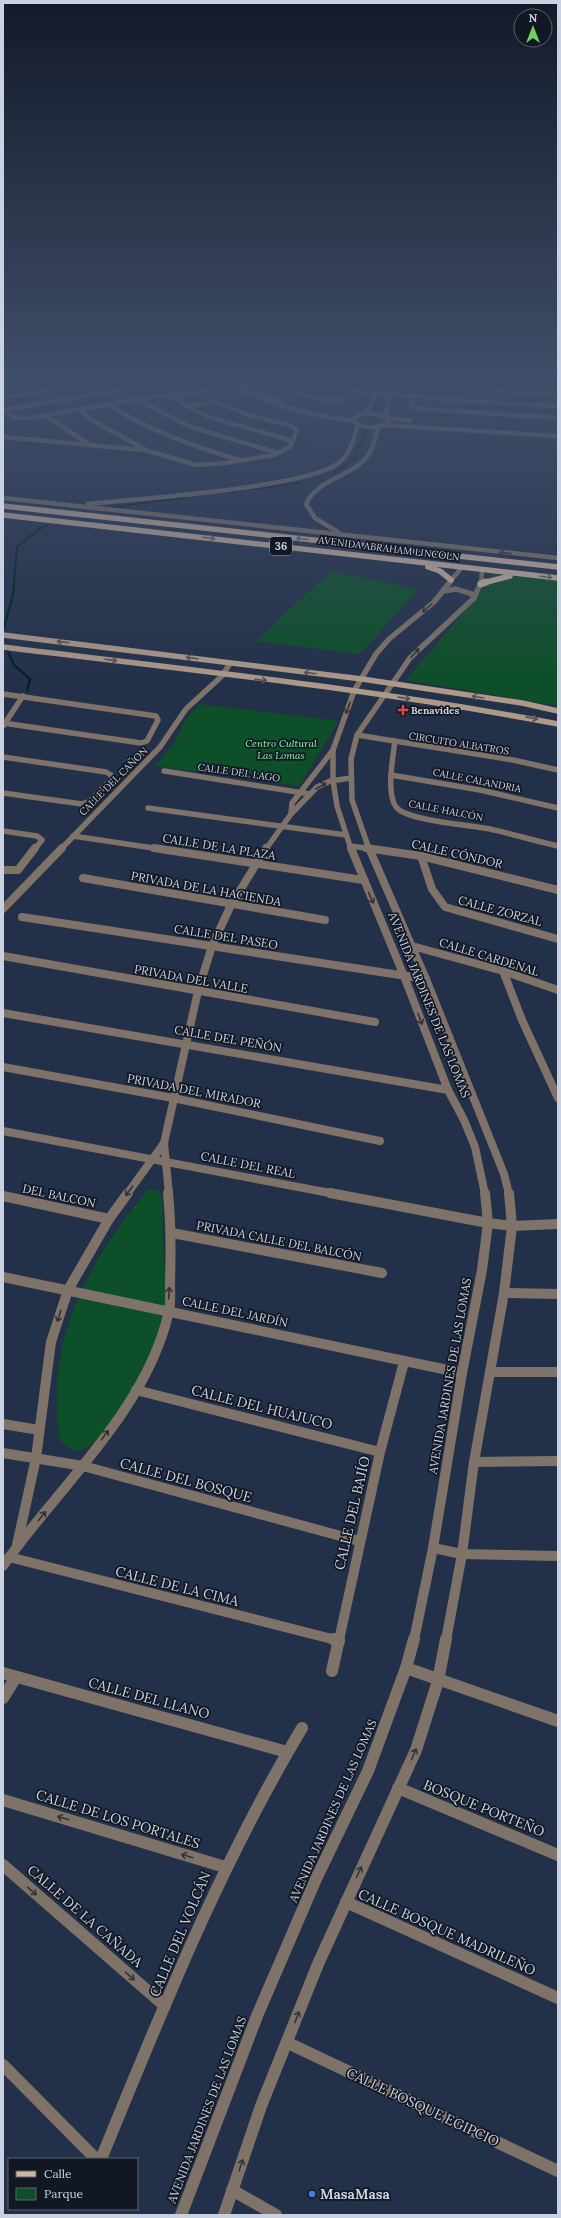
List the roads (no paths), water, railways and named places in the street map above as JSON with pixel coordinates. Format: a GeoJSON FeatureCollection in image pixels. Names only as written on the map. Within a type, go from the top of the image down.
{"type":"FeatureCollection","features":[{"type":"Feature","properties":{"kind":"main road","name":"36"},"geometry":{"type":"LineString","coordinates":[[3,506],[558,567]]}},
{"type":"Feature","properties":{"kind":"main road","name":"AVENIDA ABRAHAM LINCOLN"},"geometry":{"type":"LineString","coordinates":[[3,515],[405,559],[462,568],[558,578]]}},
{"type":"Feature","properties":{"kind":"main road"},"geometry":{"type":"LineString","coordinates":[[448,546],[482,570]]}},
{"type":"Feature","properties":{"kind":"main road"},"geometry":{"type":"LineString","coordinates":[[405,559],[440,571],[451,580]]}},
{"type":"Feature","properties":{"kind":"main road"},"geometry":{"type":"LineString","coordinates":[[462,568],[475,565],[508,562]]}},
{"type":"Feature","properties":{"kind":"main road"},"geometry":{"type":"LineString","coordinates":[[481,585],[494,579],[525,574]]}},
{"type":"Feature","properties":{"kind":"main road"},"geometry":{"type":"LineString","coordinates":[[3,635],[362,679],[558,711]]}},
{"type":"Feature","properties":{"kind":"main road"},"geometry":{"type":"LineString","coordinates":[[3,647],[354,691],[475,708],[558,724]]}},
{"type":"Feature","properties":{"kind":"street"},"geometry":{"type":"LineString","coordinates":[[73,506],[269,484],[285,481]]}},
{"type":"Feature","properties":{"kind":"street"},"geometry":{"type":"LineString","coordinates":[[311,481],[322,485]]}},
{"type":"Feature","properties":{"kind":"street"},"geometry":{"type":"LineString","coordinates":[[331,481],[313,491],[306,504],[308,510],[323,525],[344,535]]}},
{"type":"Feature","properties":{"kind":"street"},"geometry":{"type":"LineString","coordinates":[[3,498],[558,558]]}},
{"type":"Feature","properties":{"kind":"street","name":"AVENIDA JARDINES DE LAS LOMAS"},"geometry":{"type":"LineString","coordinates":[[180,2215],[257,2016],[316,1879],[368,1771],[406,1668],[416,1633],[433,1548],[462,1373],[482,1270],[488,1223],[484,1185],[475,1147],[464,1120],[448,1090],[404,976],[363,880],[337,806],[333,780],[333,750],[354,691],[382,646],[429,607],[462,568]]}},
{"type":"Feature","properties":{"kind":"street"},"geometry":{"type":"LineString","coordinates":[[451,580],[464,586],[481,585],[482,570]]}},
{"type":"Feature","properties":{"kind":"street","name":"AVENIDA JARDINES DE LAS LOMAS"},"geometry":{"type":"LineString","coordinates":[[224,2215],[261,2106],[288,2043],[318,1964],[416,1750],[438,1681],[462,1554],[474,1462],[504,1293],[512,1226],[510,1199],[504,1174],[426,979],[362,833],[352,800],[351,778],[351,759],[357,735],[390,683],[422,645],[474,598],[481,585]]}},
{"type":"Feature","properties":{"kind":"street"},"geometry":{"type":"LineString","coordinates":[[443,591],[462,589],[472,594],[474,598]]}},
{"type":"Feature","properties":{"kind":"street","name":"CALLE DEL CAÑON"},"geometry":{"type":"LineString","coordinates":[[3,909],[160,748],[186,709],[222,675],[230,663]]}},
{"type":"Feature","properties":{"kind":"street"},"geometry":{"type":"LineString","coordinates":[[3,694],[23,696],[156,716],[158,720],[147,741],[141,743],[4,724],[23,696]]}},
{"type":"Feature","properties":{"kind":"street","name":"CIRCUITO ALBATROS"},"geometry":{"type":"LineString","coordinates":[[357,735],[507,759],[558,770]]}},
{"type":"Feature","properties":{"kind":"street","name":"CALLE HALCÓN"},"geometry":{"type":"LineString","coordinates":[[395,741],[391,775],[394,803],[406,813],[481,827],[558,846]]}},
{"type":"Feature","properties":{"kind":"street"},"geometry":{"type":"LineString","coordinates":[[3,1566],[17,1546],[83,1466],[136,1390],[157,1350],[169,1310],[172,1233],[164,1143],[198,991],[212,946],[231,905],[255,864],[282,828],[290,814],[292,804],[333,750]]}},
{"type":"Feature","properties":{"kind":"street"},"geometry":{"type":"LineString","coordinates":[[3,757],[106,772],[111,775],[112,779],[89,802],[82,804],[3,793]]}},
{"type":"Feature","properties":{"kind":"street","name":"CALLE DEL LAGO"},"geometry":{"type":"LineString","coordinates":[[164,771],[310,794]]}},
{"type":"Feature","properties":{"kind":"street","name":"CALLE CALANDRIA"},"geometry":{"type":"LineString","coordinates":[[391,775],[480,790],[558,808]]}},
{"type":"Feature","properties":{"kind":"street"},"geometry":{"type":"LineString","coordinates":[[290,814],[298,808],[316,787],[333,780],[351,778]]}},
{"type":"Feature","properties":{"kind":"street"},"geometry":{"type":"LineString","coordinates":[[148,808],[282,828],[346,835]]}},
{"type":"Feature","properties":{"kind":"street"},"geometry":{"type":"LineString","coordinates":[[3,831],[41,839],[41,842],[18,870],[3,870]]}},
{"type":"Feature","properties":{"kind":"street","name":"CALLE DE LA PLAZA"},"geometry":{"type":"LineString","coordinates":[[73,836],[363,880]]}},
{"type":"Feature","properties":{"kind":"street","name":"CALLE CÓNDOR"},"geometry":{"type":"LineString","coordinates":[[350,846],[421,856],[558,890]]}},
{"type":"Feature","properties":{"kind":"street","name":"CALLE ZORZAL"},"geometry":{"type":"LineString","coordinates":[[421,856],[432,889],[445,907],[558,939]]}},
{"type":"Feature","properties":{"kind":"street","name":"PRIVADA DE LA HACIENDA"},"geometry":{"type":"LineString","coordinates":[[83,878],[231,905],[326,920]]}},
{"type":"Feature","properties":{"kind":"street","name":"CALLE DEL PASEO"},"geometry":{"type":"LineString","coordinates":[[22,917],[426,979]]}},
{"type":"Feature","properties":{"kind":"street","name":"CALLE CARDENAL"},"geometry":{"type":"LineString","coordinates":[[412,946],[503,971],[558,990]]}},
{"type":"Feature","properties":{"kind":"street","name":"PRIVADA DEL VALLE"},"geometry":{"type":"LineString","coordinates":[[3,956],[375,1022]]}},
{"type":"Feature","properties":{"kind":"street"},"geometry":{"type":"LineString","coordinates":[[503,971],[525,1027],[558,1098]]}},
{"type":"Feature","properties":{"kind":"street","name":"CALLE DEL PEÑÓN"},"geometry":{"type":"LineString","coordinates":[[3,1013],[448,1090]]}},
{"type":"Feature","properties":{"kind":"street","name":"PRIVADA DEL MIRADOR"},"geometry":{"type":"LineString","coordinates":[[3,1067],[173,1098],[380,1141]]}},
{"type":"Feature","properties":{"kind":"street","name":"CALLE DEL REAL"},"geometry":{"type":"LineString","coordinates":[[3,1131],[488,1223],[512,1226],[558,1224]]}},
{"type":"Feature","properties":{"kind":"street"},"geometry":{"type":"LineString","coordinates":[[17,1546],[36,1458],[51,1342],[68,1290],[109,1219],[164,1143]]}},
{"type":"Feature","properties":{"kind":"street","name":"DEL BALCON"},"geometry":{"type":"LineString","coordinates":[[3,1196],[109,1219]]}},
{"type":"Feature","properties":{"kind":"street","name":"PRIVADA CALLE DEL BALCÓN"},"geometry":{"type":"LineString","coordinates":[[172,1233],[382,1273]]}},
{"type":"Feature","properties":{"kind":"street","name":"CALLE DEL JARDÍN"},"geometry":{"type":"LineString","coordinates":[[3,1276],[169,1310],[404,1362],[462,1373]]}},
{"type":"Feature","properties":{"kind":"street"},"geometry":{"type":"LineString","coordinates":[[504,1293],[558,1294]]}},
{"type":"Feature","properties":{"kind":"street","name":"CALLE DEL BAJÍO"},"geometry":{"type":"LineString","coordinates":[[332,1671],[380,1452],[404,1362]]}},
{"type":"Feature","properties":{"kind":"street"},"geometry":{"type":"LineString","coordinates":[[490,1372],[558,1372]]}},
{"type":"Feature","properties":{"kind":"street","name":"CALLE DEL HUAJUCO"},"geometry":{"type":"LineString","coordinates":[[136,1390],[380,1452]]}},
{"type":"Feature","properties":{"kind":"street"},"geometry":{"type":"LineString","coordinates":[[3,1424],[39,1430]]}},
{"type":"Feature","properties":{"kind":"street","name":"CALLE DEL BOSQUE"},"geometry":{"type":"LineString","coordinates":[[3,1453],[83,1466],[360,1541]]}},
{"type":"Feature","properties":{"kind":"street"},"geometry":{"type":"LineString","coordinates":[[474,1462],[558,1461]]}},
{"type":"Feature","properties":{"kind":"street"},"geometry":{"type":"LineString","coordinates":[[433,1548],[462,1554],[558,1556]]}},
{"type":"Feature","properties":{"kind":"street","name":"CALLE DE LA CIMA"},"geometry":{"type":"LineString","coordinates":[[9,1557],[339,1641]]}},
{"type":"Feature","properties":{"kind":"street"},"geometry":{"type":"LineString","coordinates":[[406,1668],[438,1681],[558,1721]]}},
{"type":"Feature","properties":{"kind":"street","name":"CALLE DEL LLANO"},"geometry":{"type":"LineString","coordinates":[[3,1674],[287,1752]]}},
{"type":"Feature","properties":{"kind":"street"},"geometry":{"type":"LineString","coordinates":[[3,1698],[16,1677]]}},
{"type":"Feature","properties":{"kind":"street","name":"CALLE DEL VOLCÁN"},"geometry":{"type":"LineString","coordinates":[[101,2158],[164,2006],[225,1867],[287,1752],[302,1728]]}},
{"type":"Feature","properties":{"kind":"street","name":"BOSQUE PORTEÑO"},"geometry":{"type":"LineString","coordinates":[[398,1788],[558,1854]]}},
{"type":"Feature","properties":{"kind":"street","name":"CALLE DE LOS PORTALES"},"geometry":{"type":"LineString","coordinates":[[3,1800],[225,1867]]}},
{"type":"Feature","properties":{"kind":"street","name":"CALLE DE LA CAÑADA"},"geometry":{"type":"LineString","coordinates":[[3,1865],[164,2006]]}},
{"type":"Feature","properties":{"kind":"street","name":"CALLE BOSQUE MADRILEÑO"},"geometry":{"type":"LineString","coordinates":[[346,1902],[558,1998]]}},
{"type":"Feature","properties":{"kind":"street","name":"CALLE BOSQUE EGIPCIO"},"geometry":{"type":"LineString","coordinates":[[288,2043],[558,2171]]}},
{"type":"Feature","properties":{"kind":"street"},"geometry":{"type":"LineString","coordinates":[[3,2065],[95,2158]]}},
{"type":"Feature","properties":{"kind":"street"},"geometry":{"type":"LineString","coordinates":[[232,2190],[276,2215]]}},
{"type":"Feature","properties":{"kind":"waterway"},"geometry":{"type":"LineString","coordinates":[[229,492],[299,483]]}},
{"type":"Feature","properties":{"kind":"waterway"},"geometry":{"type":"LineString","coordinates":[[113,507],[187,497]]}},
{"type":"Feature","properties":{"kind":"waterway"},"geometry":{"type":"LineString","coordinates":[[14,583],[17,547],[39,529],[47,526]]}},
{"type":"Feature","properties":{"kind":"waterway"},"geometry":{"type":"LineString","coordinates":[[4,628],[12,599],[14,583]]}},
{"type":"Feature","properties":{"kind":"waterway"},"geometry":{"type":"LineString","coordinates":[[8,652],[14,665],[30,679],[27,690]]}},
{"type":"Feature","properties":{"kind":"place","name":"Benavides"},"geometry":{"type":"Point","coordinates":[403,710]}},
{"type":"Feature","properties":{"kind":"place","name":"MasaMasa"},"geometry":{"type":"Point","coordinates":[312,2194]}},
{"type":"Feature","properties":{"kind":"park label","name":"Centro Cultural Las Lomas"},"geometry":{"type":"Point","coordinates":[281,748]}}]}
